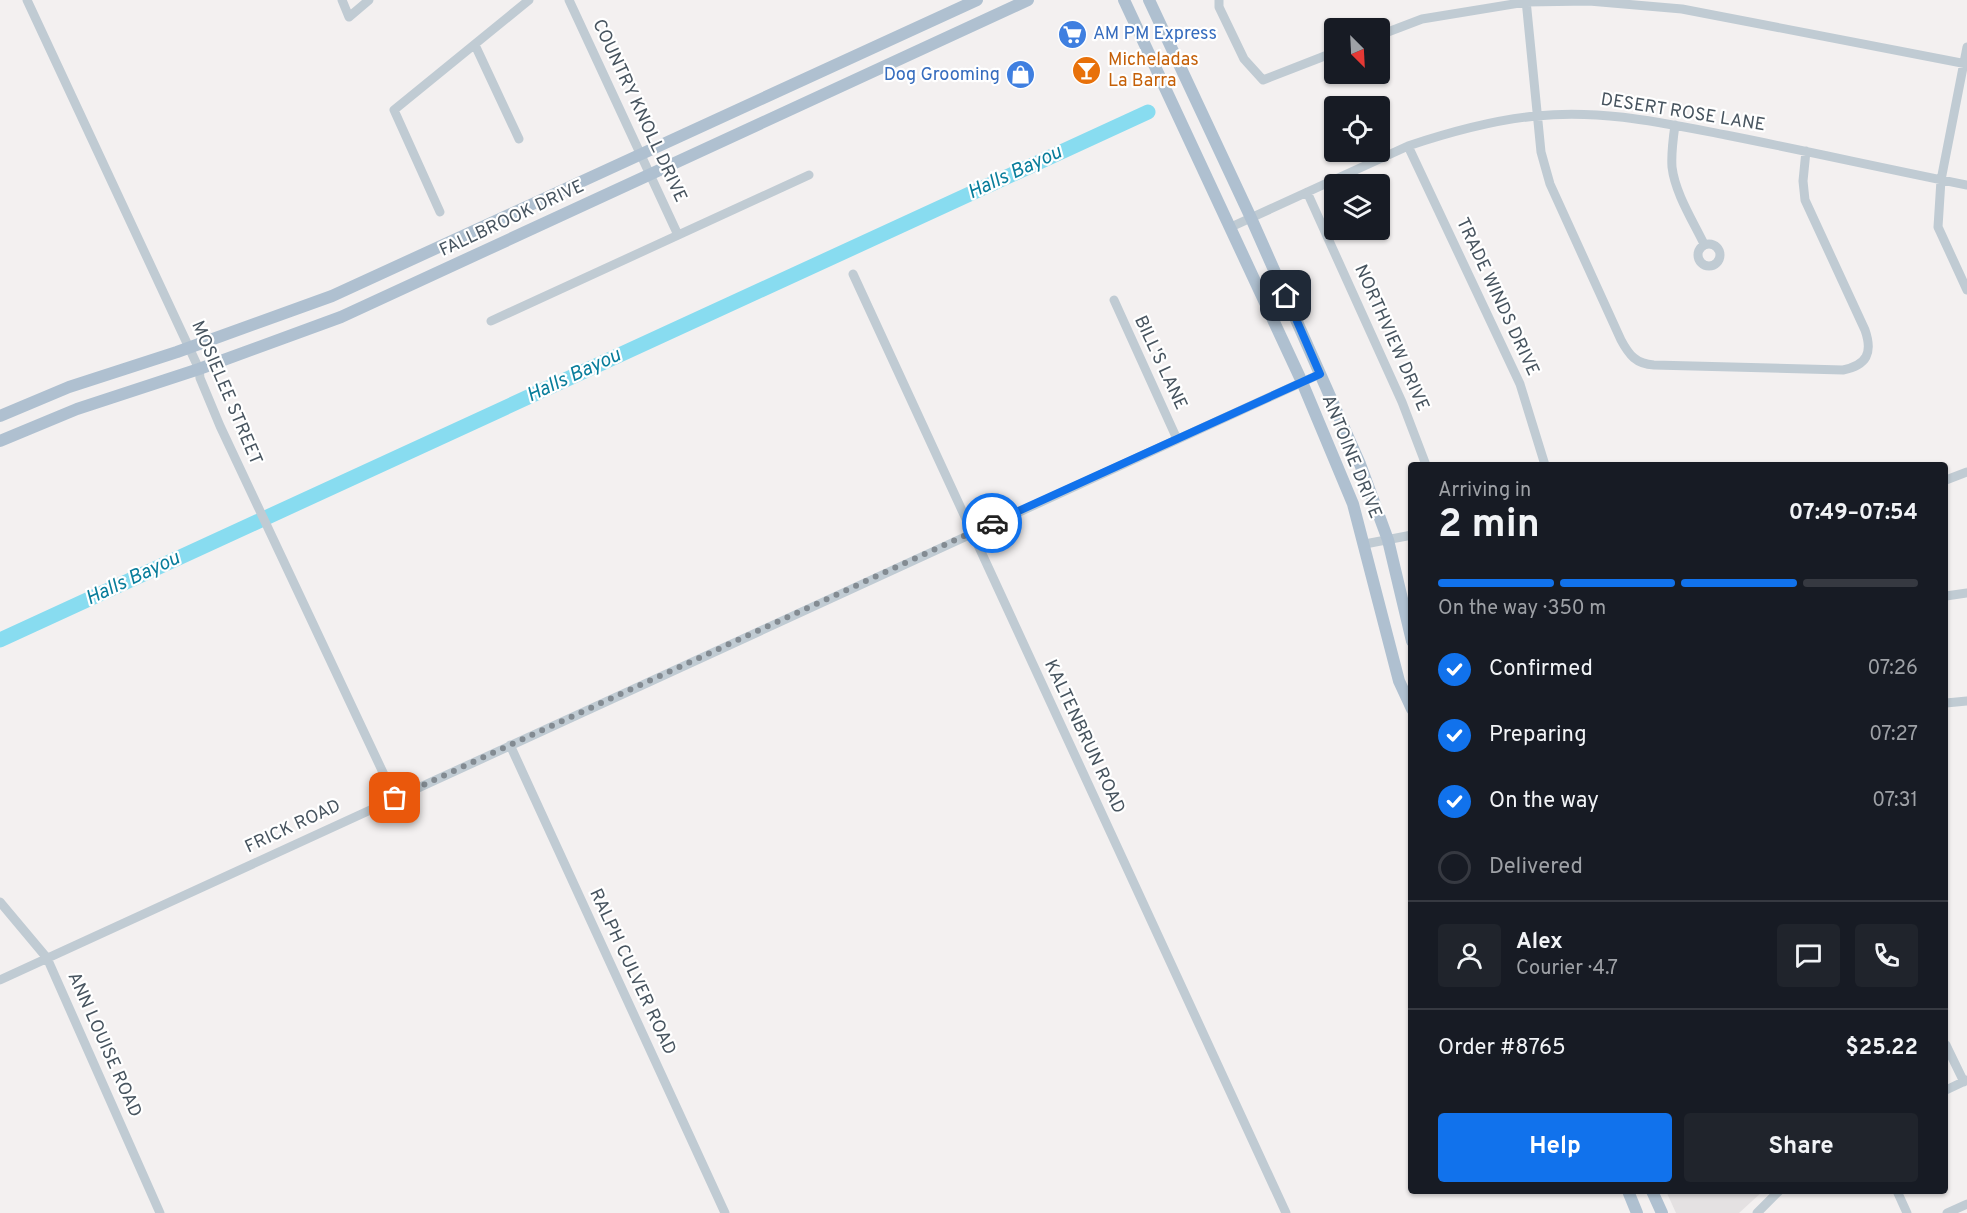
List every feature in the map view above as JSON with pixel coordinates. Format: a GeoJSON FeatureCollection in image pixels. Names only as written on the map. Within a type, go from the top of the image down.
{"type":"FeatureCollection","features":[{"type":"Feature","properties":{"kind":"main road","name":"FALLBROOK DRIVE"},"geometry":{"type":"LineString","coordinates":[[0,416],[69,387],[189,348],[332,296],[977,0]]}},
{"type":"Feature","properties":{"kind":"main road","name":"FALLBROOK DRIVE"},"geometry":{"type":"LineString","coordinates":[[0,441],[77,409],[199,369],[341,317],[1028,0]]}},
{"type":"Feature","properties":{"kind":"main road","name":"ANTOINE DRIVE"},"geometry":{"type":"LineString","coordinates":[[1124,0],[1302,382],[1353,504],[1400,681],[1408,700]]}},
{"type":"Feature","properties":{"kind":"main road","name":"ANTOINE DRIVE"},"geometry":{"type":"LineString","coordinates":[[1149,0],[1251,218],[1360,464],[1388,540],[1408,624]]}},
{"type":"Feature","properties":{"kind":"main road"},"geometry":{"type":"LineString","coordinates":[[895,38],[903,57]]}},
{"type":"Feature","properties":{"kind":"main road"},"geometry":{"type":"LineString","coordinates":[[1629,1194],[1637,1213]]}},
{"type":"Feature","properties":{"kind":"main road"},"geometry":{"type":"LineString","coordinates":[[1653,1194],[1662,1213]]}},
{"type":"Feature","properties":{"kind":"street","name":"MOSIELEE STREET"},"geometry":{"type":"LineString","coordinates":[[27,0],[199,369],[200,378],[216,416],[395,798]]}},
{"type":"Feature","properties":{"kind":"street"},"geometry":{"type":"LineString","coordinates":[[342,0],[349,16],[369,0]]}},
{"type":"Feature","properties":{"kind":"street"},"geometry":{"type":"LineString","coordinates":[[440,212],[394,110],[529,0]]}},
{"type":"Feature","properties":{"kind":"street","name":"COUNTRY KNOLL DRIVE"},"geometry":{"type":"LineString","coordinates":[[569,0],[678,235]]}},
{"type":"Feature","properties":{"kind":"street"},"geometry":{"type":"LineString","coordinates":[[1220,0],[1219,7],[1244,59],[1263,80],[1324,56]]}},
{"type":"Feature","properties":{"kind":"street"},"geometry":{"type":"LineString","coordinates":[[1526,1],[1541,153],[1550,184],[1621,340],[1628,354],[1637,361],[1654,365],[1843,370],[1854,368],[1864,361],[1868,354],[1865,330],[1805,200],[1803,181],[1806,151]]}},
{"type":"Feature","properties":{"kind":"street"},"geometry":{"type":"LineString","coordinates":[[1390,31],[1422,19],[1526,1],[1589,1],[1682,9],[1966,64]]}},
{"type":"Feature","properties":{"kind":"street"},"geometry":{"type":"LineString","coordinates":[[475,45],[519,140]]}},
{"type":"Feature","properties":{"kind":"street"},"geometry":{"type":"LineString","coordinates":[[1967,47],[1966,64],[1941,180],[1938,227],[1967,290]]}},
{"type":"Feature","properties":{"kind":"street","name":"DESERT ROSE LANE"},"geometry":{"type":"LineString","coordinates":[[1231,227],[1408,146],[1499,121],[1538,116],[1608,116],[1675,125],[1967,185]]}},
{"type":"Feature","properties":{"kind":"street"},"geometry":{"type":"LineString","coordinates":[[1675,125],[1672,169],[1676,183],[1704,244]]}},
{"type":"Feature","properties":{"kind":"street","name":"TRADE WINDS DRIVE"},"geometry":{"type":"LineString","coordinates":[[1408,146],[1520,384],[1544,462]]}},
{"type":"Feature","properties":{"kind":"street"},"geometry":{"type":"LineString","coordinates":[[491,321],[809,175]]}},
{"type":"Feature","properties":{"kind":"street","name":"NORTHVIEW DRIVE"},"geometry":{"type":"LineString","coordinates":[[1307,192],[1402,402],[1425,462]]}},
{"type":"Feature","properties":{"kind":"street","name":"KALTENBRUN ROAD"},"geometry":{"type":"LineString","coordinates":[[853,274],[1286,1213]]}},
{"type":"Feature","properties":{"kind":"street","name":"BILL'S LANE"},"geometry":{"type":"LineString","coordinates":[[1113,300],[1177,439]]}},
{"type":"Feature","properties":{"kind":"street","name":"FRICK ROAD"},"geometry":{"type":"LineString","coordinates":[[0,980],[1320,374]]}},
{"type":"Feature","properties":{"kind":"street"},"geometry":{"type":"LineString","coordinates":[[1948,479],[1967,472]]}},
{"type":"Feature","properties":{"kind":"street"},"geometry":{"type":"LineString","coordinates":[[1365,544],[1408,536]]}},
{"type":"Feature","properties":{"kind":"street"},"geometry":{"type":"LineString","coordinates":[[1948,596],[1967,593]]}},
{"type":"Feature","properties":{"kind":"street"},"geometry":{"type":"LineString","coordinates":[[1948,703],[1967,701]]}},
{"type":"Feature","properties":{"kind":"street","name":"RALPH CULVER ROAD"},"geometry":{"type":"LineString","coordinates":[[510,745],[725,1213]]}},
{"type":"Feature","properties":{"kind":"street","name":"ANN LOUISE ROAD"},"geometry":{"type":"LineString","coordinates":[[0,902],[47,958],[160,1213]]}},
{"type":"Feature","properties":{"kind":"street"},"geometry":{"type":"LineString","coordinates":[[1948,1049],[1966,1081],[1948,1089]]}},
{"type":"Feature","properties":{"kind":"street"},"geometry":{"type":"LineString","coordinates":[[1756,1213],[1776,1194]]}},
{"type":"Feature","properties":{"kind":"street"},"geometry":{"type":"LineString","coordinates":[[1898,1194],[1907,1213]]}},
{"type":"Feature","properties":{"kind":"street"},"geometry":{"type":"LineString","coordinates":[[1947,1213],[1967,1204]]}},
{"type":"Feature","properties":{"kind":"shaded area"},"geometry":{"type":"Polygon","coordinates":[[[1667,1194],[1760,1194],[1739,1213],[1676,1213],[1667,1194]]]}},
{"type":"Feature","properties":{"kind":"waterway","name":"Halls Bayou"},"geometry":{"type":"LineString","coordinates":[[0,640],[1148,112]]}},
{"type":"Feature","properties":{"kind":"way so far"},"geometry":{"type":"LineString","coordinates":[[395,798],[992,523]]}},
{"type":"Feature","properties":{"kind":"place","name":"AM PM Express"},"geometry":{"type":"Point","coordinates":[1072,34]}},
{"type":"Feature","properties":{"kind":"place","name":"Micheladas La Barra"},"geometry":{"type":"Point","coordinates":[1087,70]}},
{"type":"Feature","properties":{"kind":"place","name":"Dog Grooming"},"geometry":{"type":"Point","coordinates":[1021,75]}},
{"type":"Feature","properties":{"kind":"route"},"geometry":{"type":"LineString","coordinates":[[992,523],[1320,374],[1286,296]]}}]}
